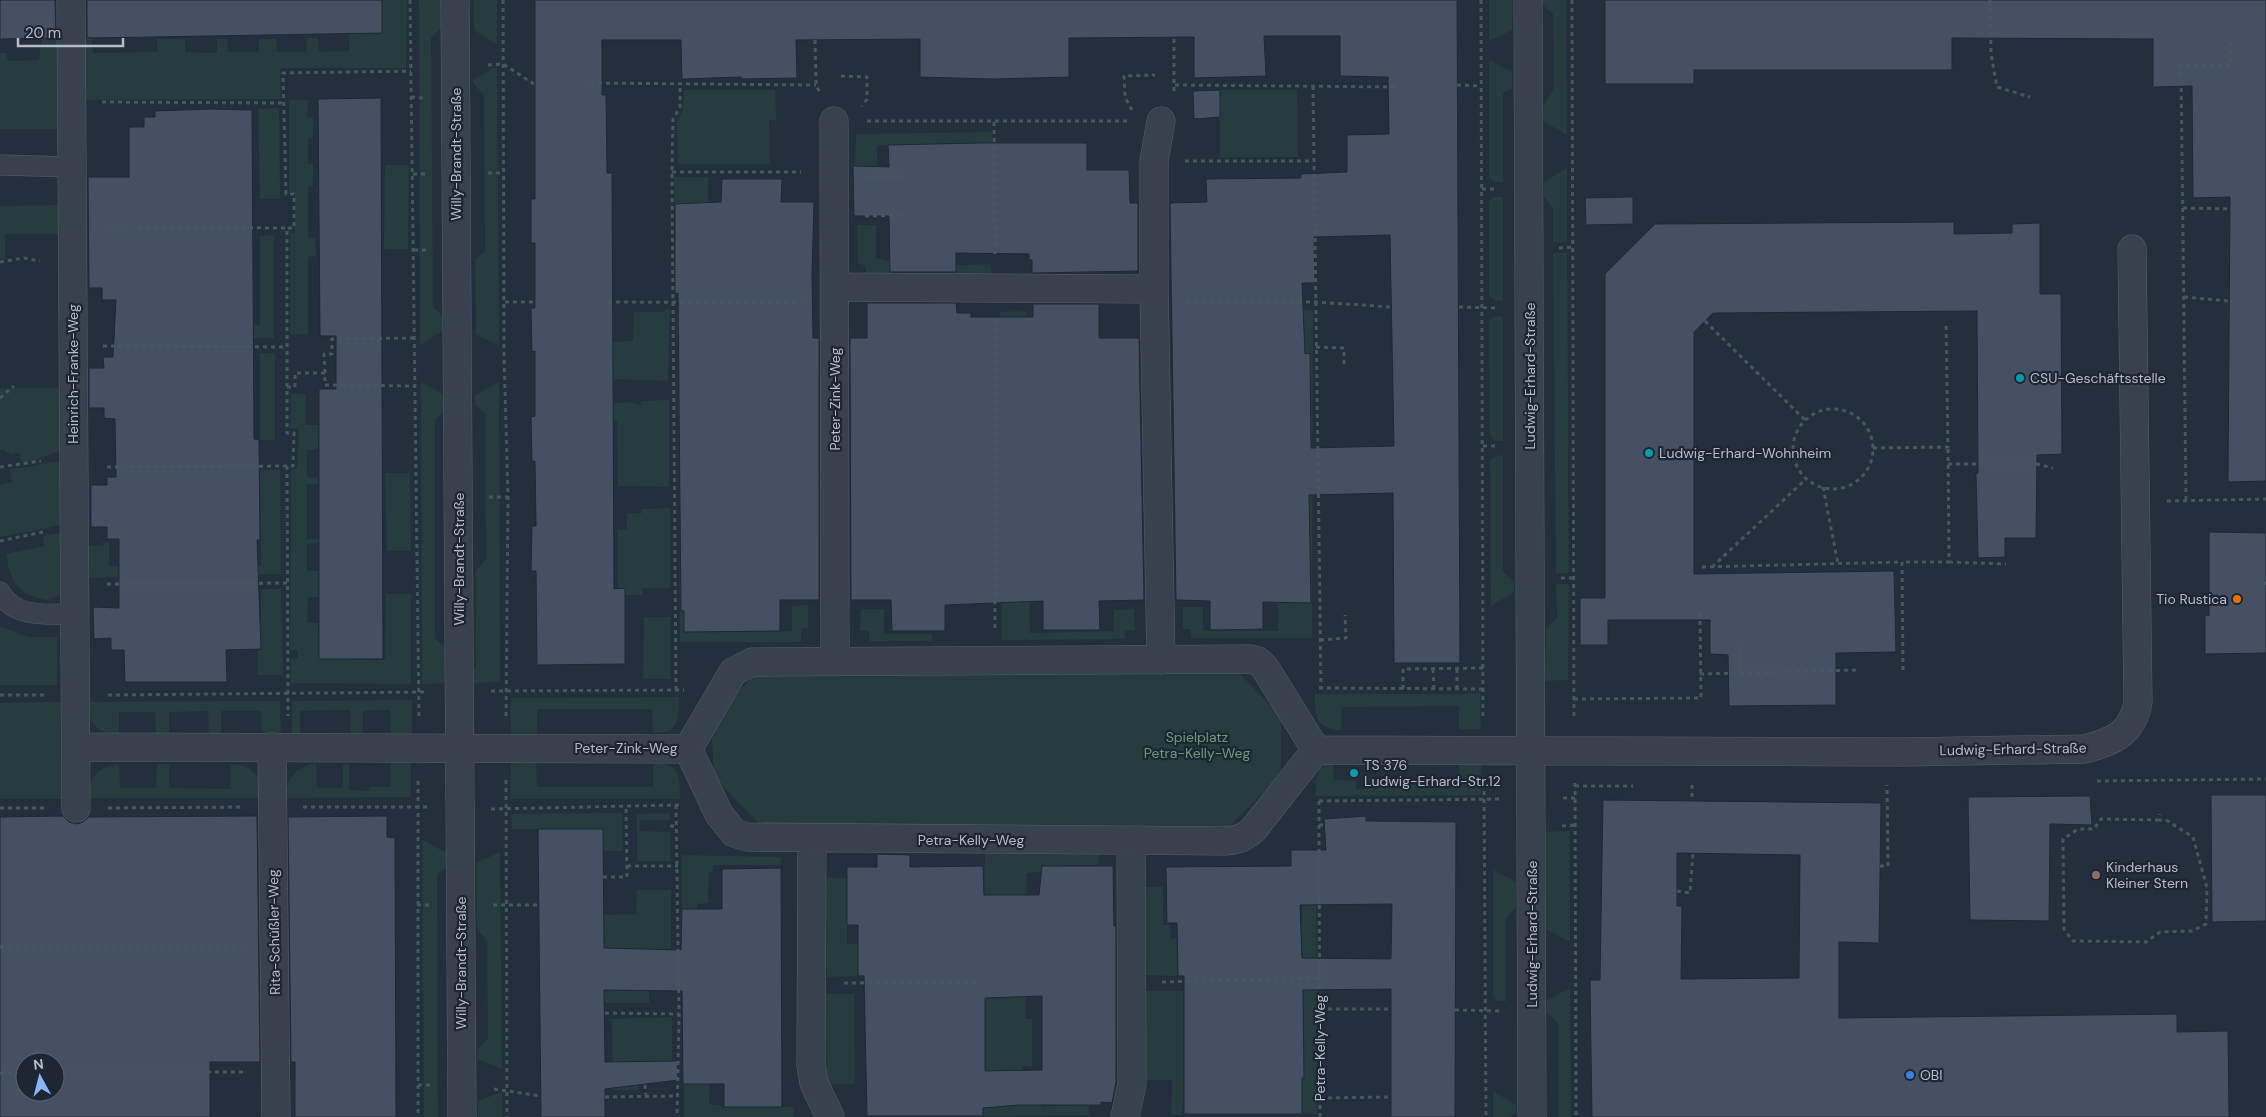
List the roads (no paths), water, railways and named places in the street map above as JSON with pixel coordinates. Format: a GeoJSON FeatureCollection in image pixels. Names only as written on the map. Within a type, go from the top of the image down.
{"type":"FeatureCollection","features":[{"type":"Feature","properties":{"kind":"street","name":"Heinrich-Franke-Weg"},"geometry":{"type":"LineString","coordinates":[[71,0],[74,695],[76,747]]}},
{"type":"Feature","properties":{"kind":"street","name":"Willy-Brandt-Straße"},"geometry":{"type":"LineString","coordinates":[[456,0],[462,1117]]}},
{"type":"Feature","properties":{"kind":"street","name":"Ludwig-Erhard-Straße"},"geometry":{"type":"LineString","coordinates":[[1528,0],[1532,1117]]}},
{"type":"Feature","properties":{"kind":"street","name":"Peter-Zink-Weg"},"geometry":{"type":"LineString","coordinates":[[834,121],[836,295],[835,661]]}},
{"type":"Feature","properties":{"kind":"street"},"geometry":{"type":"LineString","coordinates":[[1161,121],[1154,161],[1154,296],[1161,660]]}},
{"type":"Feature","properties":{"kind":"street","name":"Ludwig-Erhard-Straße"},"geometry":{"type":"LineString","coordinates":[[1531,752],[2085,749],[2116,739],[2132,723],[2138,702],[2132,249]]}},
{"type":"Feature","properties":{"kind":"street"},"geometry":{"type":"LineString","coordinates":[[836,295],[995,289],[1154,296]]}},
{"type":"Feature","properties":{"kind":"street","name":"Peter-Zink-Weg"},"geometry":{"type":"LineString","coordinates":[[460,748],[688,749],[729,678],[739,667],[760,661],[1249,659],[1258,661],[1265,668],[1316,750]]}},
{"type":"Feature","properties":{"kind":"street"},"geometry":{"type":"LineString","coordinates":[[76,808],[76,747],[460,748]]}},
{"type":"Feature","properties":{"kind":"street","name":"Rita-Schüßler-Weg"},"geometry":{"type":"LineString","coordinates":[[276,1117],[273,807],[280,747]]}},
{"type":"Feature","properties":{"kind":"street","name":"Petra-Kelly-Weg"},"geometry":{"type":"LineString","coordinates":[[688,749],[726,826],[734,833],[747,837],[1225,842],[1246,836],[1316,750]]}},
{"type":"Feature","properties":{"kind":"street"},"geometry":{"type":"LineString","coordinates":[[1316,750],[1531,752]]}},
{"type":"Feature","properties":{"kind":"street"},"geometry":{"type":"LineString","coordinates":[[812,839],[810,983],[812,1075],[830,1117]]}},
{"type":"Feature","properties":{"kind":"street"},"geometry":{"type":"LineString","coordinates":[[1125,1117],[1132,1084],[1131,840]]}},
{"type":"Feature","properties":{"kind":"lane"},"geometry":{"type":"LineString","coordinates":[[0,165],[72,167]]}},
{"type":"Feature","properties":{"kind":"lane"},"geometry":{"type":"LineString","coordinates":[[0,592],[12,606],[26,612],[74,614]]}},
{"type":"Feature","properties":{"kind":"place","name":"CSU-Geschäftsstelle"},"geometry":{"type":"Point","coordinates":[2020,378]}},
{"type":"Feature","properties":{"kind":"place","name":"Ludwig-Erhard-Wohnheim"},"geometry":{"type":"Point","coordinates":[1649,453]}},
{"type":"Feature","properties":{"kind":"place","name":"Tio Rustica"},"geometry":{"type":"Point","coordinates":[2237,599]}},
{"type":"Feature","properties":{"kind":"place","name":"TS 376 Ludwig-Erhard-Str.12"},"geometry":{"type":"Point","coordinates":[1354,773]}},
{"type":"Feature","properties":{"kind":"place","name":"Kinderhaus Kleiner Stern"},"geometry":{"type":"Point","coordinates":[2096,875]}},
{"type":"Feature","properties":{"kind":"place","name":"OBI"},"geometry":{"type":"Point","coordinates":[1910,1075]}},
{"type":"Feature","properties":{"kind":"park label","name":"Spielplatz Petra-Kelly-Weg"},"geometry":{"type":"Point","coordinates":[1197,746]}}]}
